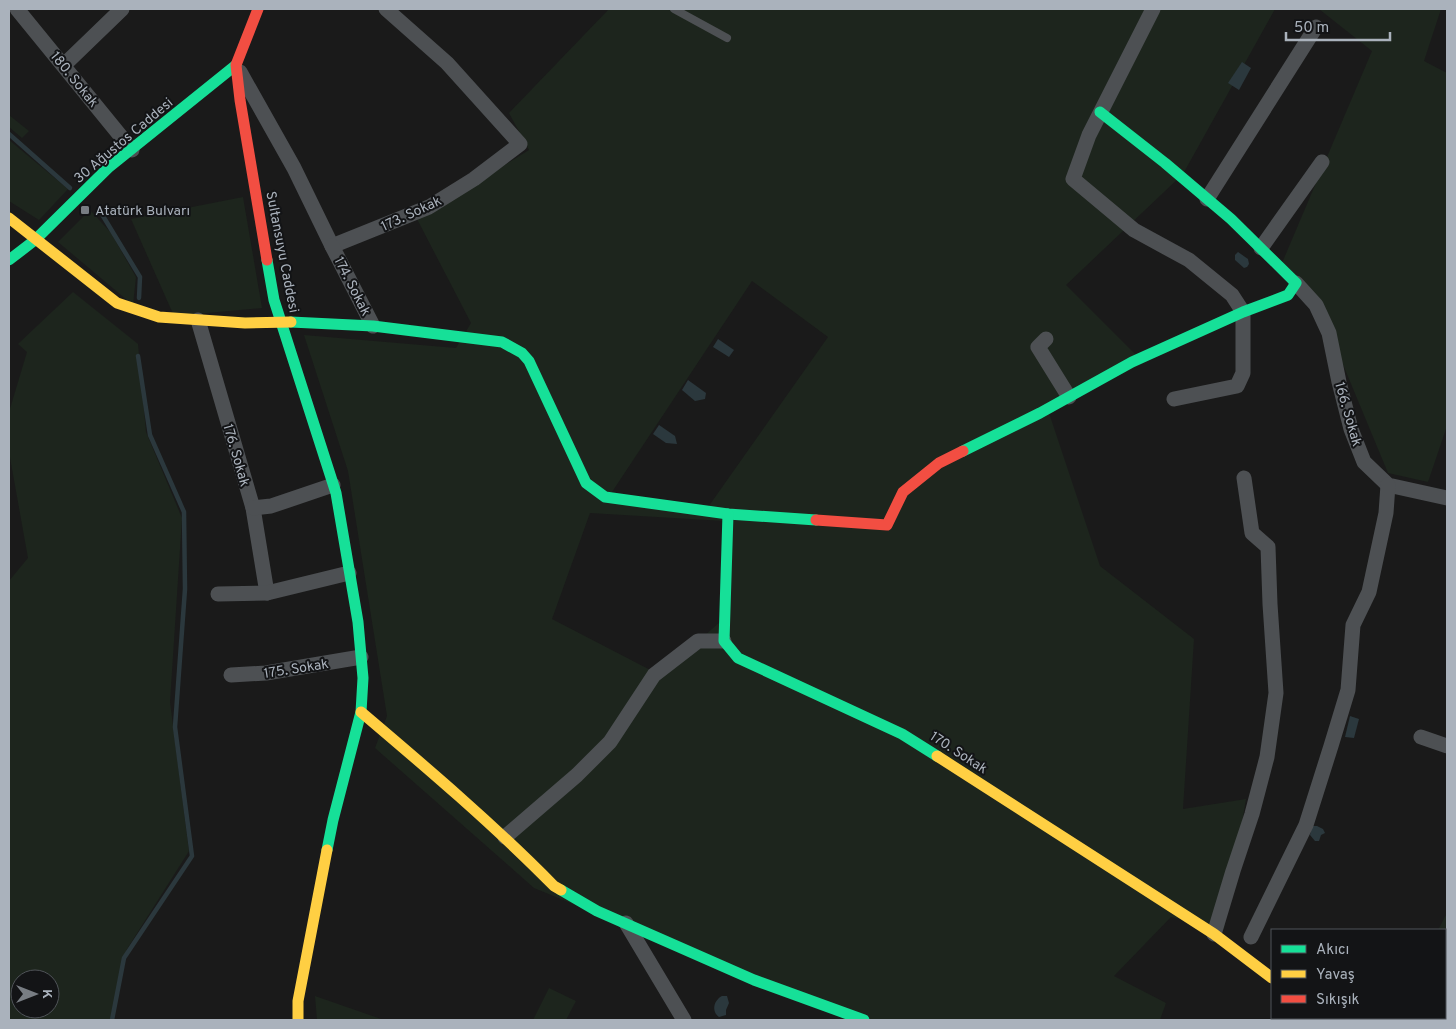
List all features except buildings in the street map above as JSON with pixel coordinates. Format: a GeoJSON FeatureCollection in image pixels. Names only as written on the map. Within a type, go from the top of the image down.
{"type":"FeatureCollection","features":[{"type":"Feature","properties":{"kind":"street","name":"180. Sokak"},"geometry":{"type":"LineString","coordinates":[[17,9],[132,150]]}},
{"type":"Feature","properties":{"kind":"street"},"geometry":{"type":"LineString","coordinates":[[64,65],[122,9]]}},
{"type":"Feature","properties":{"kind":"street","name":"Sultansuyu Caddesi"},"geometry":{"type":"LineString","coordinates":[[9,218],[117,303],[159,317],[245,323],[281,322],[274,300],[240,100],[236,65],[258,9]]}},
{"type":"Feature","properties":{"kind":"street","name":"173. Sokak"},"geometry":{"type":"LineString","coordinates":[[332,246],[429,207],[474,178],[520,144],[447,63],[386,9]]}},
{"type":"Feature","properties":{"kind":"street"},"geometry":{"type":"LineString","coordinates":[[1153,9],[1089,134],[1073,178],[1134,230],[1189,260],[1232,295],[1243,312],[1243,373],[1237,386],[1174,399]]}},
{"type":"Feature","properties":{"kind":"street"},"geometry":{"type":"LineString","coordinates":[[1207,199],[1316,27]]}},
{"type":"Feature","properties":{"kind":"street"},"geometry":{"type":"LineString","coordinates":[[236,65],[294,168],[332,246]]}},
{"type":"Feature","properties":{"kind":"street","name":"30 Ağustos Caddesi"},"geometry":{"type":"LineString","coordinates":[[9,260],[35,240],[108,168],[236,65]]}},
{"type":"Feature","properties":{"kind":"street"},"geometry":{"type":"LineString","coordinates":[[298,1020],[298,1001],[333,820],[361,712],[363,678],[358,622],[336,493],[281,322],[373,326],[502,342],[513,347],[529,361],[586,483],[605,497],[728,514],[887,525],[903,492],[939,463],[1069,397],[1132,362],[1243,312],[1288,295],[1296,283],[1207,199],[1100,112]]}},
{"type":"Feature","properties":{"kind":"street"},"geometry":{"type":"LineString","coordinates":[[1261,248],[1322,162]]}},
{"type":"Feature","properties":{"kind":"street","name":"174. Sokak"},"geometry":{"type":"LineString","coordinates":[[332,246],[373,326]]}},
{"type":"Feature","properties":{"kind":"street","name":"166. Sokak"},"geometry":{"type":"LineString","coordinates":[[1296,283],[1316,305],[1329,333],[1349,420],[1364,462],[1388,485]]}},
{"type":"Feature","properties":{"kind":"street","name":"176. Sokak"},"geometry":{"type":"LineString","coordinates":[[198,320],[253,508],[267,593]]}},
{"type":"Feature","properties":{"kind":"street"},"geometry":{"type":"LineString","coordinates":[[1046,339],[1038,347],[1069,397]]}},
{"type":"Feature","properties":{"kind":"street"},"geometry":{"type":"LineString","coordinates":[[1214,934],[1255,805],[1267,757],[1276,693],[1268,547],[1252,533],[1244,478]]}},
{"type":"Feature","properties":{"kind":"street"},"geometry":{"type":"LineString","coordinates":[[253,508],[271,506],[333,485]]}},
{"type":"Feature","properties":{"kind":"street"},"geometry":{"type":"LineString","coordinates":[[1251,937],[1306,825],[1348,690],[1353,625],[1369,592],[1386,512],[1388,485],[1447,498]]}},
{"type":"Feature","properties":{"kind":"street"},"geometry":{"type":"LineString","coordinates":[[504,837],[577,775],[610,742],[654,675],[698,641],[724,641],[728,514]]}},
{"type":"Feature","properties":{"kind":"street"},"geometry":{"type":"LineString","coordinates":[[218,594],[267,593],[350,573]]}},
{"type":"Feature","properties":{"kind":"street","name":"170. Sokak"},"geometry":{"type":"LineString","coordinates":[[724,641],[738,658],[902,734],[1214,934],[1271,977]]}},
{"type":"Feature","properties":{"kind":"street","name":"175. Sokak"},"geometry":{"type":"LineString","coordinates":[[231,674],[266,673],[361,656]]}},
{"type":"Feature","properties":{"kind":"street"},"geometry":{"type":"LineString","coordinates":[[361,712],[504,837],[554,886],[597,911],[754,980],[864,1020]]}},
{"type":"Feature","properties":{"kind":"street"},"geometry":{"type":"LineString","coordinates":[[1422,737],[1447,746]]}},
{"type":"Feature","properties":{"kind":"street"},"geometry":{"type":"LineString","coordinates":[[626,923],[684,1020]]}},
{"type":"Feature","properties":{"kind":"lane"},"geometry":{"type":"LineString","coordinates":[[674,9],[726,38]]}},
{"type":"Feature","properties":{"kind":"shaded area"},"geometry":{"type":"Polygon","coordinates":[[[609,9],[1275,9],[1183,174],[1066,285],[1144,363],[1048,410],[1100,566],[1194,639],[1183,809],[1246,799],[1224,929],[1171,917],[1114,976],[1166,1003],[1160,1020],[855,1020],[534,888],[375,748],[387,716],[348,471],[304,335],[456,348],[471,323],[417,219],[529,150],[509,113],[609,9]],[[752,281],[610,495],[706,510],[828,337],[752,281]],[[590,513],[552,619],[660,675],[721,621],[724,521],[590,513]]]}},
{"type":"Feature","properties":{"kind":"shaded area"},"geometry":{"type":"Polygon","coordinates":[[[1319,9],[1441,9],[1424,61],[1447,73],[1447,426],[1428,482],[1388,473],[1315,297],[1282,263],[1372,51],[1319,9]]]}},
{"type":"Feature","properties":{"kind":"shaded area"},"geometry":{"type":"Polygon","coordinates":[[[1242,62],[1251,68],[1239,90],[1228,83],[1242,62]]]}},
{"type":"Feature","properties":{"kind":"shaded area"},"geometry":{"type":"Polygon","coordinates":[[[9,115],[29,131],[22,138],[9,127],[9,115]]]}},
{"type":"Feature","properties":{"kind":"shaded area"},"geometry":{"type":"Polygon","coordinates":[[[9,140],[68,189],[39,220],[9,201],[9,140]]]}},
{"type":"Feature","properties":{"kind":"shaded area"},"geometry":{"type":"Polygon","coordinates":[[[243,197],[262,308],[174,316],[131,219],[243,197]]]}},
{"type":"Feature","properties":{"kind":"shaded area"},"geometry":{"type":"Polygon","coordinates":[[[90,210],[111,233],[136,277],[133,305],[58,242],[90,210]]]}},
{"type":"Feature","properties":{"kind":"shaded area"},"geometry":{"type":"Polygon","coordinates":[[[1238,252],[1248,259],[1249,264],[1247,267],[1244,268],[1235,260],[1235,255],[1238,252]]]}},
{"type":"Feature","properties":{"kind":"shaded area"},"geometry":{"type":"Polygon","coordinates":[[[73,292],[138,344],[146,432],[182,518],[170,702],[189,851],[127,949],[111,1020],[9,1020],[9,581],[28,558],[9,452],[9,412],[27,352],[18,344],[73,292]]]}},
{"type":"Feature","properties":{"kind":"shaded area"},"geometry":{"type":"Polygon","coordinates":[[[718,339],[734,350],[729,357],[713,347],[718,339]]]}},
{"type":"Feature","properties":{"kind":"shaded area"},"geometry":{"type":"Polygon","coordinates":[[[688,380],[706,393],[705,399],[695,401],[682,390],[688,380]]]}},
{"type":"Feature","properties":{"kind":"shaded area"},"geometry":{"type":"Polygon","coordinates":[[[659,425],[675,436],[677,444],[666,443],[653,434],[659,425]]]}},
{"type":"Feature","properties":{"kind":"shaded area"},"geometry":{"type":"Polygon","coordinates":[[[1350,716],[1359,719],[1354,738],[1345,737],[1350,716]]]}},
{"type":"Feature","properties":{"kind":"shaded area"},"geometry":{"type":"Polygon","coordinates":[[[1312,826],[1323,829],[1325,833],[1321,835],[1319,841],[1315,841],[1310,835],[1312,826]]]}},
{"type":"Feature","properties":{"kind":"shaded area"},"geometry":{"type":"Polygon","coordinates":[[[1447,913],[1447,1020],[1375,1020],[1446,1019],[1446,929],[1439,929],[1447,913]]]}},
{"type":"Feature","properties":{"kind":"shaded area"},"geometry":{"type":"Polygon","coordinates":[[[549,988],[576,1001],[566,1020],[533,1020],[549,988]]]}},
{"type":"Feature","properties":{"kind":"shaded area"},"geometry":{"type":"Polygon","coordinates":[[[315,996],[384,1020],[317,1020],[315,996]]]}},
{"type":"Feature","properties":{"kind":"shaded area"},"geometry":{"type":"Polygon","coordinates":[[[722,996],[727,996],[729,1003],[726,1015],[719,1017],[715,1012],[714,1006],[722,996]]]}},
{"type":"Feature","properties":{"kind":"waterway"},"geometry":{"type":"LineString","coordinates":[[9,134],[70,188]]}},
{"type":"Feature","properties":{"kind":"waterway"},"geometry":{"type":"LineString","coordinates":[[103,216],[140,277],[139,298]]}},
{"type":"Feature","properties":{"kind":"waterway"},"geometry":{"type":"LineString","coordinates":[[112,1020],[124,958],[192,856],[175,727],[185,589],[184,512],[150,435],[138,356]]}},
{"type":"Feature","properties":{"kind":"traffic: fast"},"geometry":{"type":"LineString","coordinates":[[9,260],[35,240],[108,168],[236,65]]}},
{"type":"Feature","properties":{"kind":"traffic: fast"},"geometry":{"type":"LineString","coordinates":[[963,451],[1040,413],[1132,362],[1243,312],[1288,295],[1296,283],[1231,219],[1165,163],[1100,112]]}},
{"type":"Feature","properties":{"kind":"traffic: fast"},"geometry":{"type":"LineString","coordinates":[[267,260],[274,300],[336,493],[358,622],[363,678],[361,712],[327,850]]}},
{"type":"Feature","properties":{"kind":"traffic: fast"},"geometry":{"type":"LineString","coordinates":[[291,322],[373,326],[502,342],[522,353],[529,361],[586,483],[605,497],[728,514],[816,520]]}},
{"type":"Feature","properties":{"kind":"traffic: fast"},"geometry":{"type":"LineString","coordinates":[[728,514],[724,641],[738,658],[902,734],[937,756]]}},
{"type":"Feature","properties":{"kind":"traffic: fast"},"geometry":{"type":"LineString","coordinates":[[561,890],[597,911],[754,980],[864,1020]]}},
{"type":"Feature","properties":{"kind":"traffic: slow"},"geometry":{"type":"LineString","coordinates":[[9,218],[117,303],[159,317],[245,323],[291,322]]}},
{"type":"Feature","properties":{"kind":"traffic: slow"},"geometry":{"type":"LineString","coordinates":[[361,712],[459,797],[554,886],[561,890]]}},
{"type":"Feature","properties":{"kind":"traffic: slow"},"geometry":{"type":"LineString","coordinates":[[937,756],[1214,934],[1271,977]]}},
{"type":"Feature","properties":{"kind":"traffic: slow"},"geometry":{"type":"LineString","coordinates":[[298,1020],[298,1001],[327,850]]}},
{"type":"Feature","properties":{"kind":"traffic: jam"},"geometry":{"type":"LineString","coordinates":[[258,9],[236,65],[240,100],[267,260]]}},
{"type":"Feature","properties":{"kind":"traffic: jam"},"geometry":{"type":"LineString","coordinates":[[816,520],[887,525],[903,492],[939,463],[963,451]]}},
{"type":"Feature","properties":{"kind":"place","name":"Atatürk Bulvarı"},"geometry":{"type":"Point","coordinates":[85,210]}}]}
